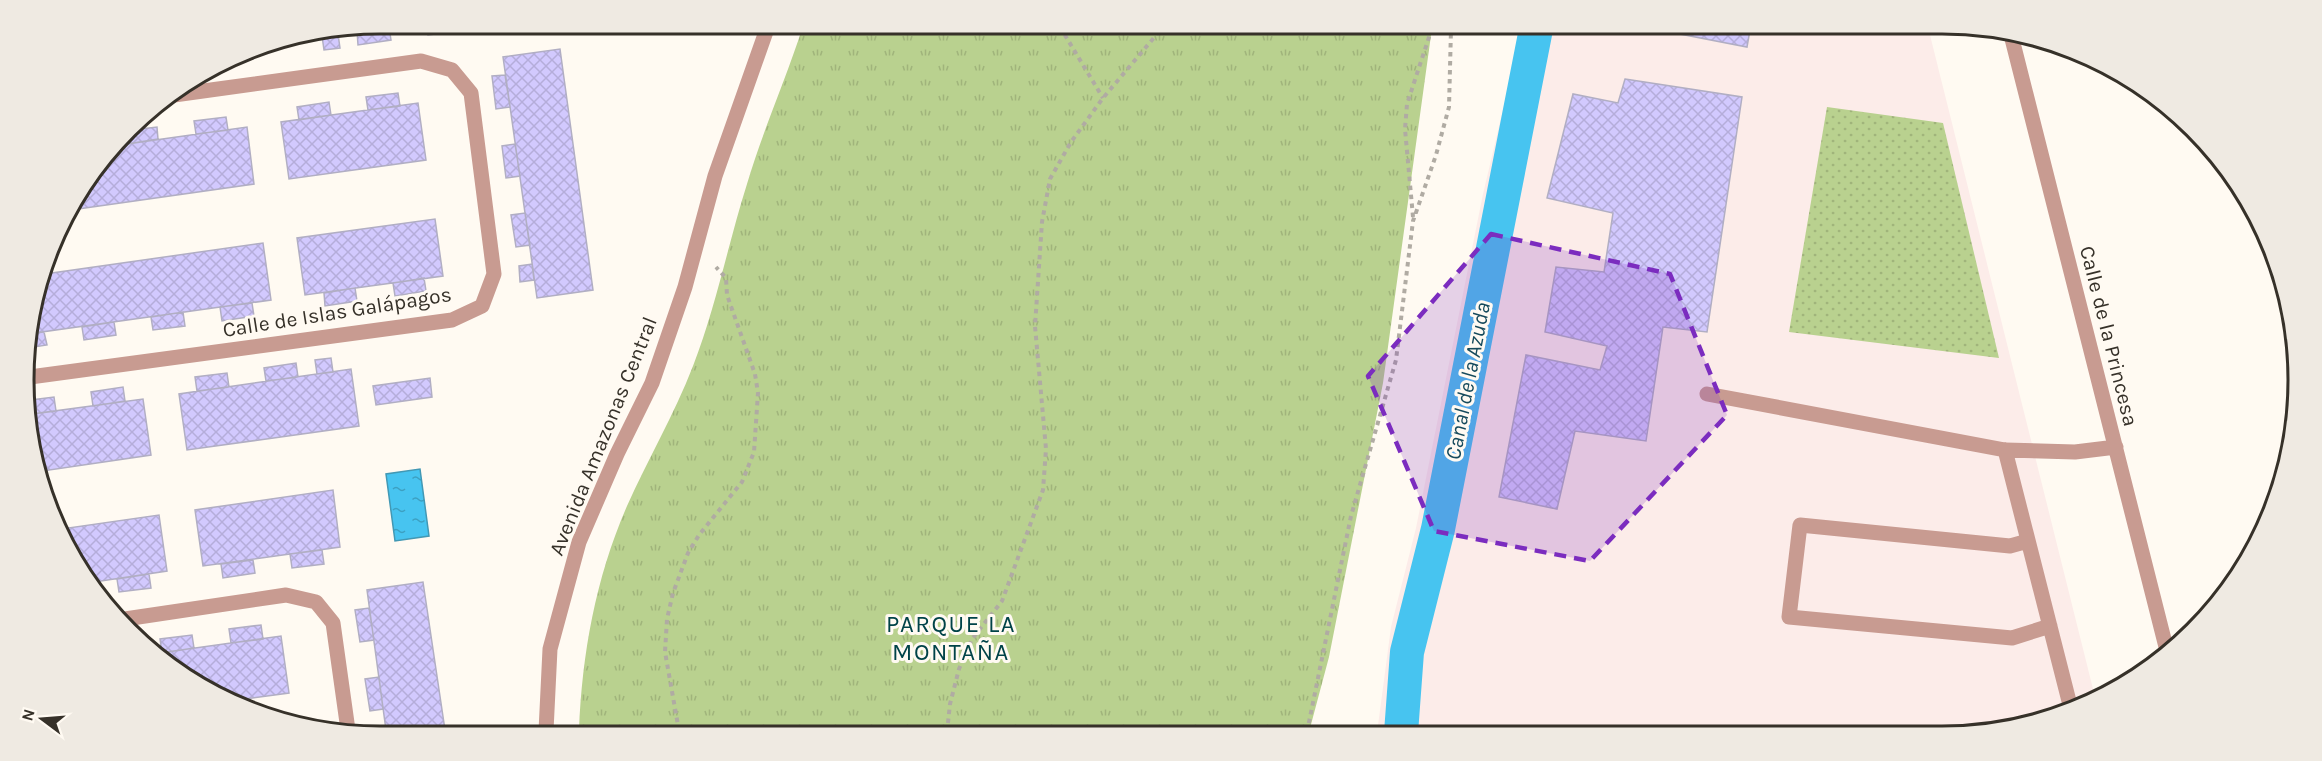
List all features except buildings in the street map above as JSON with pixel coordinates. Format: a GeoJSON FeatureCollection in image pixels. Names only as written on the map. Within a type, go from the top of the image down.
{"type":"FeatureCollection","features":[{"type":"Feature","properties":{"kind":"street","name":"Avenida Amazonas Central"},"geometry":{"type":"LineString","coordinates":[[546,726],[550,649],[579,542],[651,382],[693,260],[716,176],[765,34]]}},
{"type":"Feature","properties":{"kind":"street","name":"Calle de la Princesa"},"geometry":{"type":"LineString","coordinates":[[2013,42],[2165,645]]}},
{"type":"Feature","properties":{"kind":"street","name":"Calle de Islas Galápagos"},"geometry":{"type":"LineString","coordinates":[[34,376],[452,320],[482,306],[494,274],[471,93],[452,69],[421,62],[188,93]]}},
{"type":"Feature","properties":{"kind":"street"},"geometry":{"type":"LineString","coordinates":[[1707,394],[2006,450],[2074,452],[2116,447]]}},
{"type":"Feature","properties":{"kind":"street"},"geometry":{"type":"LineString","coordinates":[[2006,450],[2069,702]]}},
{"type":"Feature","properties":{"kind":"street"},"geometry":{"type":"LineString","coordinates":[[2028,541],[2010,546],[1800,525],[1789,617],[2012,638],[2050,626]]}},
{"type":"Feature","properties":{"kind":"street"},"geometry":{"type":"LineString","coordinates":[[129,618],[286,596],[316,602],[333,623],[347,725]]}},
{"type":"Feature","properties":{"kind":"path"},"geometry":{"type":"LineString","coordinates":[[1064,34],[1103,98]]}},
{"type":"Feature","properties":{"kind":"path"},"geometry":{"type":"LineString","coordinates":[[948,726],[950,704],[959,669],[972,639],[1002,601],[1044,490],[1046,449],[1035,326],[1041,222],[1050,179],[1071,142],[1103,98],[1157,34]]}},
{"type":"Feature","properties":{"kind":"path"},"geometry":{"type":"LineString","coordinates":[[1307,726],[1351,516],[1396,360],[1413,221],[1405,129],[1407,104],[1430,34]]}},
{"type":"Feature","properties":{"kind":"path"},"geometry":{"type":"LineString","coordinates":[[1413,221],[1436,155],[1449,106],[1451,34]]}},
{"type":"Feature","properties":{"kind":"path"},"geometry":{"type":"LineString","coordinates":[[678,726],[665,652],[667,619],[673,593],[688,553],[711,519],[742,482],[753,460],[758,393],[749,354],[727,295],[726,278],[715,266],[693,260]]}},
{"type":"Feature","properties":{"kind":"highlighted area"},"geometry":{"type":"Polygon","coordinates":[[[1491,234],[1670,274],[1727,415],[1590,561],[1434,531],[1368,376],[1491,234]]]}},
{"type":"Feature","properties":{"kind":"shaded area"},"geometry":{"type":"Polygon","coordinates":[[[1521,34],[1930,34],[2094,692],[2031,715],[1964,726],[1378,726],[1391,627],[1416,528],[1483,194],[1521,34]]]}},
{"type":"Feature","properties":{"kind":"green space"},"geometry":{"type":"Polygon","coordinates":[[[800,34],[1431,34],[1383,383],[1329,657],[1311,726],[579,726],[587,644],[607,560],[627,506],[693,366],[753,164],[800,34]]]}},
{"type":"Feature","properties":{"kind":"green space"},"geometry":{"type":"Polygon","coordinates":[[[1827,107],[1943,123],[1999,358],[1789,332],[1827,107]]]}},
{"type":"Feature","properties":{"kind":"water"},"geometry":{"type":"Polygon","coordinates":[[[420,469],[429,536],[395,541],[386,474],[420,469]]]}},
{"type":"Feature","properties":{"kind":"waterway","name":"Canal de la Azuda"},"geometry":{"type":"LineString","coordinates":[[1402,726],[1407,652],[1438,529],[1535,34]]}},
{"type":"Feature","properties":{"kind":"district","name":"PARQUE LA MONTAÑA"},"geometry":{"type":"Point","coordinates":[951,638]}}]}
